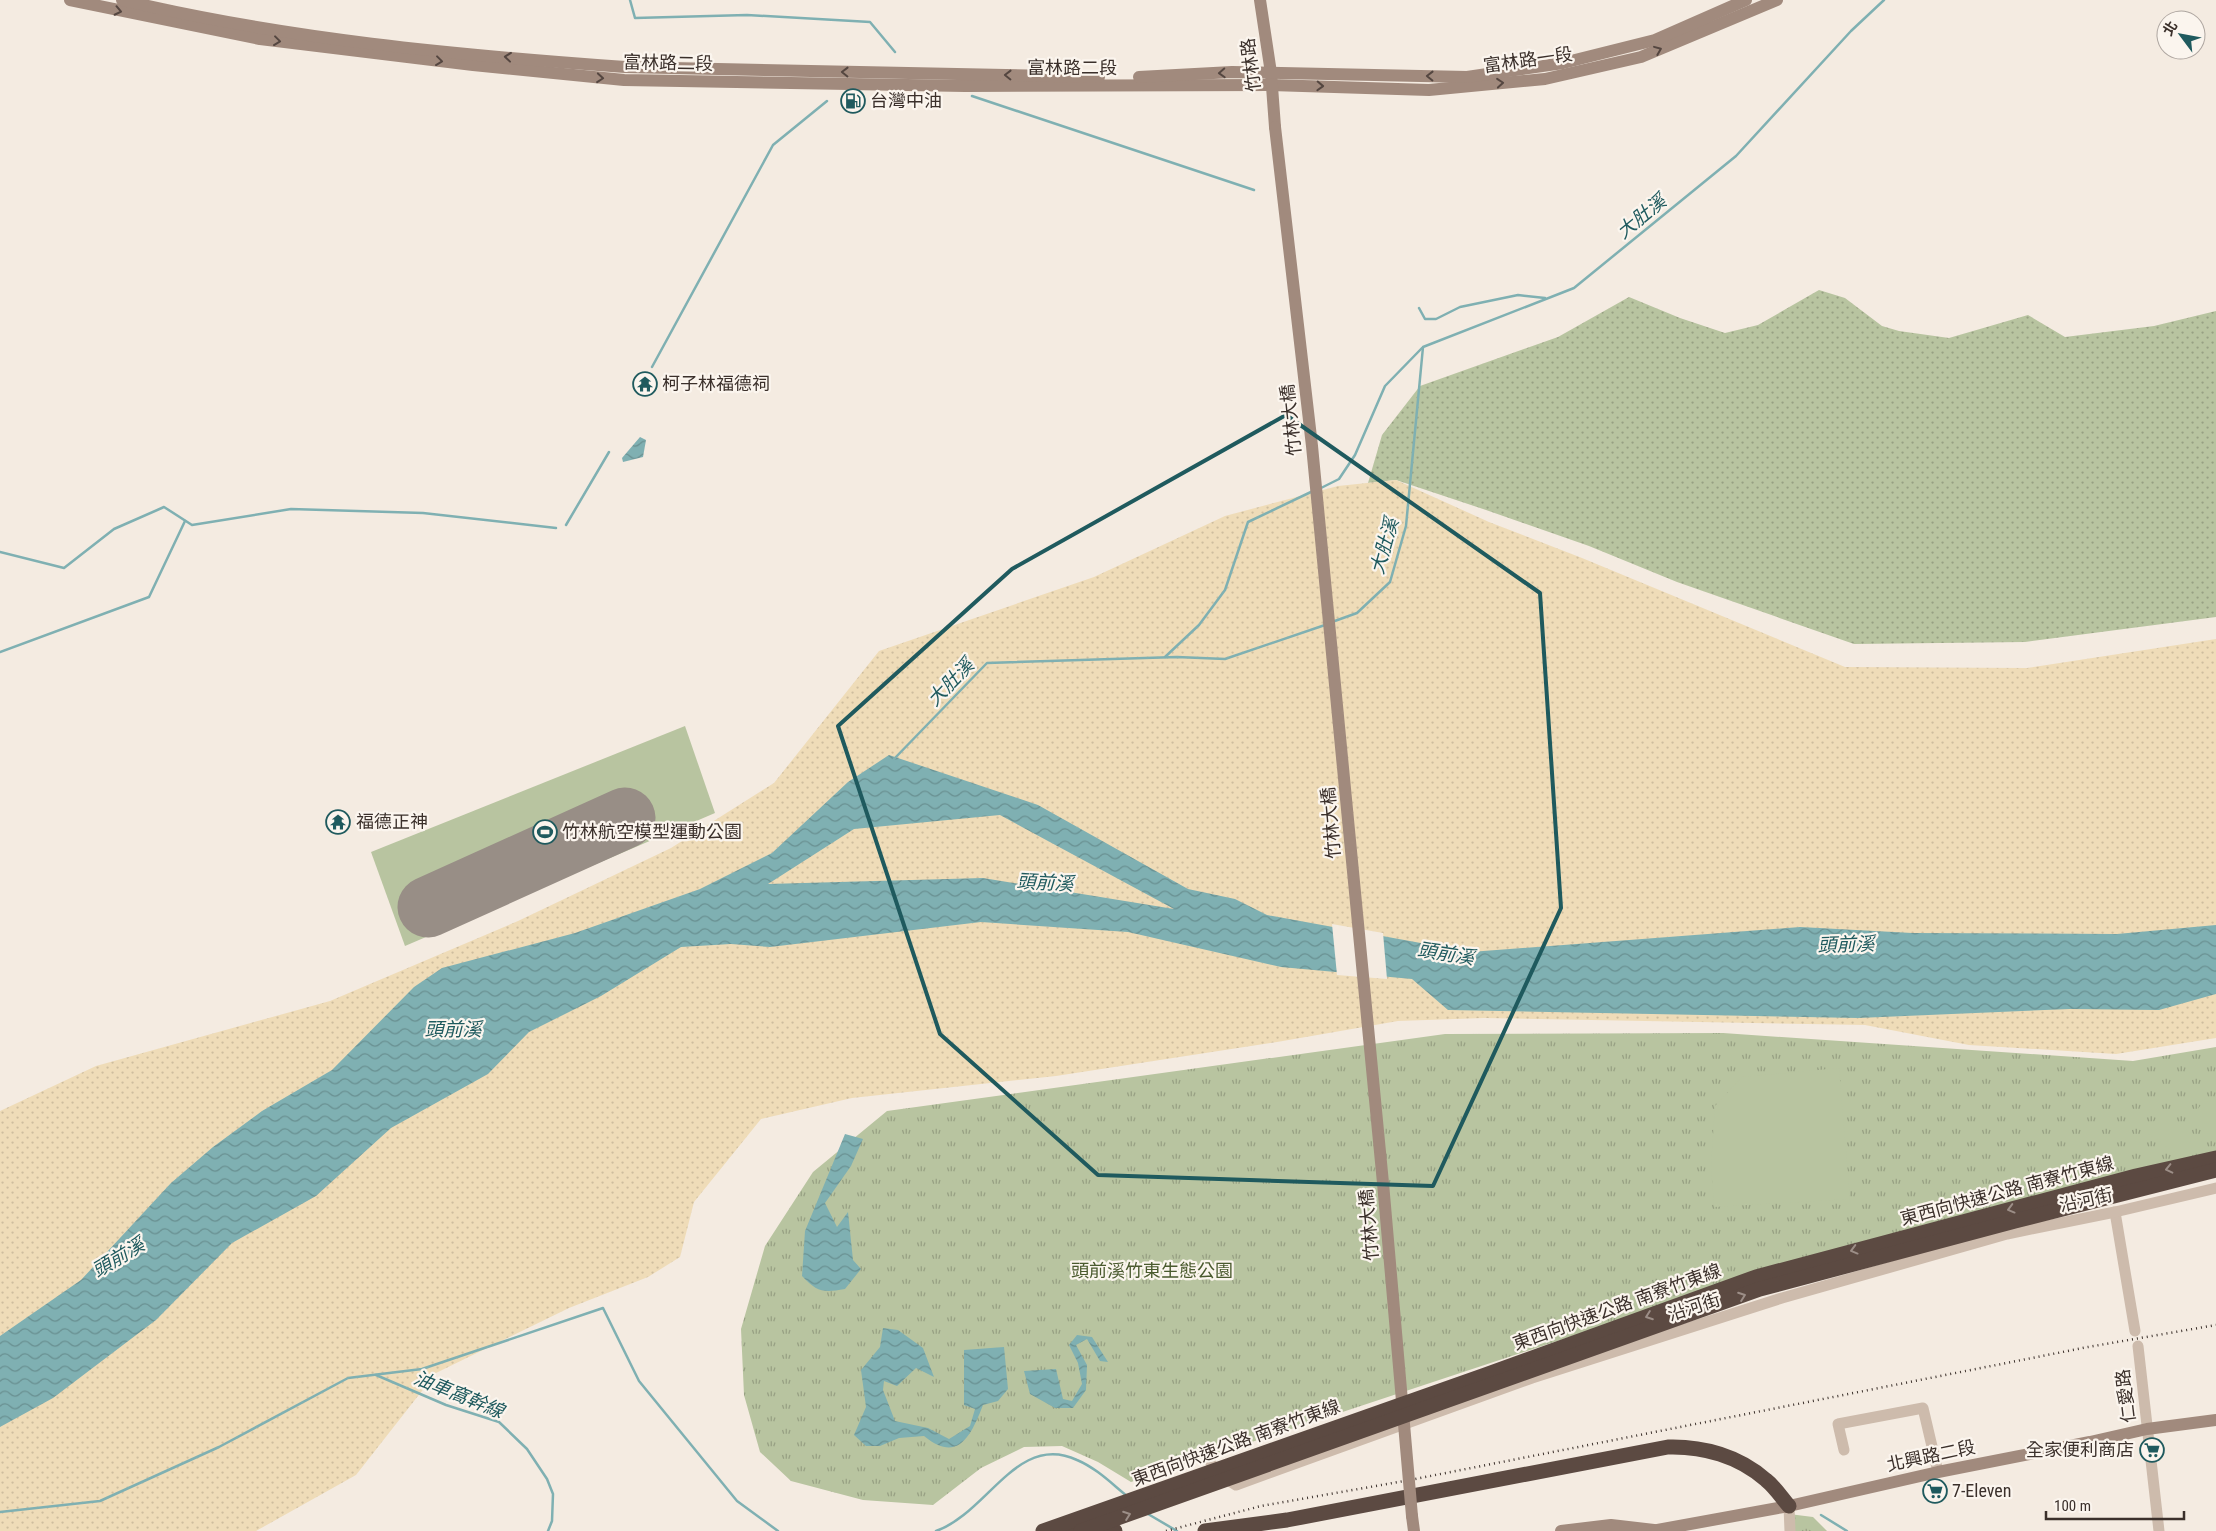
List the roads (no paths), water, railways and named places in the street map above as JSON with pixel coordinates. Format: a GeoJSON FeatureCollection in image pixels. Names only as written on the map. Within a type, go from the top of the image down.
{"type":"FeatureCollection","features":[{"type":"Feature","properties":{"kind":"highway","name":"東西向快速公路 南寮竹東線"},"geometry":{"type":"LineString","coordinates":[[1043,1531],[1756,1277],[2136,1176],[2216,1158]]}},
{"type":"Feature","properties":{"kind":"highway","name":"東西向快速公路 南寮竹東線"},"geometry":{"type":"LineString","coordinates":[[1081,1531],[1760,1289],[2016,1220],[2216,1170]]}},
{"type":"Feature","properties":{"kind":"highway"},"geometry":{"type":"LineString","coordinates":[[1269,1531],[1668,1447],[1686,1446],[1704,1448],[1722,1454],[1741,1464],[1766,1479],[1790,1506]]}},
{"type":"Feature","properties":{"kind":"highway"},"geometry":{"type":"LineString","coordinates":[[1205,1531],[1441,1495]]}},
{"type":"Feature","properties":{"kind":"highway"},"geometry":{"type":"LineString","coordinates":[[1043,1531],[1062,1529],[1115,1531]]}},
{"type":"Feature","properties":{"kind":"main road","name":"富林路二段"},"geometry":{"type":"LineString","coordinates":[[70,0],[260,39],[529,65],[624,67],[885,79],[1130,78],[1232,72],[1271,79]]}},
{"type":"Feature","properties":{"kind":"main road","name":"富林路二段"},"geometry":{"type":"LineString","coordinates":[[122,0],[250,27],[529,65]]}},
{"type":"Feature","properties":{"kind":"main road","name":"竹林路"},"geometry":{"type":"LineString","coordinates":[[1260,0],[1271,79],[1275,127]]}},
{"type":"Feature","properties":{"kind":"main road","name":"富林路一段"},"geometry":{"type":"LineString","coordinates":[[1271,79],[1467,77],[1563,63],[1655,40],[1746,0]]}},
{"type":"Feature","properties":{"kind":"main road","name":"富林路一段"},"geometry":{"type":"LineString","coordinates":[[1271,79],[1429,90],[1545,79],[1641,57],[1777,0]]}},
{"type":"Feature","properties":{"kind":"main road","name":"竹林大橋"},"geometry":{"type":"LineString","coordinates":[[1275,127],[1312,446],[1383,1183],[1414,1531]]}},
{"type":"Feature","properties":{"kind":"main road","name":"北興路二段"},"geometry":{"type":"LineString","coordinates":[[1561,1531],[1611,1525],[1651,1531],[1790,1506],[1938,1472],[2147,1429],[2216,1420]]}},
{"type":"Feature","properties":{"kind":"street","name":"沿河街"},"geometry":{"type":"LineString","coordinates":[[1206,1455],[1217,1473],[1236,1485],[1532,1378],[1782,1298],[2007,1234],[2115,1212],[2216,1188]]}},
{"type":"Feature","properties":{"kind":"street"},"geometry":{"type":"LineString","coordinates":[[2115,1212],[2135,1331]]}},
{"type":"Feature","properties":{"kind":"street","name":"仁愛路"},"geometry":{"type":"LineString","coordinates":[[2138,1346],[2159,1531]]}},
{"type":"Feature","properties":{"kind":"street"},"geometry":{"type":"LineString","coordinates":[[1844,1450],[1838,1424],[1923,1408],[1938,1472]]}},
{"type":"Feature","properties":{"kind":"street"},"geometry":{"type":"LineString","coordinates":[[1790,1506],[1790,1531]]}},
{"type":"Feature","properties":{"kind":"water"},"geometry":{"type":"Polygon","coordinates":[[[640,437],[646,440],[643,457],[623,462],[622,458],[640,437]]]}},
{"type":"Feature","properties":{"kind":"water","name":"頭前溪"},"geometry":{"type":"Polygon","coordinates":[[[889,755],[1038,805],[1188,889],[1235,899],[1267,915],[1470,952],[1800,927],[1912,933],[2117,934],[2216,925],[2216,994],[2159,1010],[2070,1009],[1858,1018],[1448,1010],[1412,979],[1281,967],[1128,932],[981,922],[770,947],[731,944],[681,947],[601,996],[529,1032],[488,1074],[391,1128],[316,1196],[232,1243],[156,1320],[53,1398],[0,1427],[0,1336],[81,1280],[171,1183],[213,1147],[262,1111],[332,1070],[414,987],[442,968],[575,933],[700,889],[772,853],[848,782],[889,755]],[[1000,815],[854,829],[768,884],[983,878],[1174,909],[1000,815]]]}},
{"type":"Feature","properties":{"kind":"water"},"geometry":{"type":"Polygon","coordinates":[[[845,1134],[863,1139],[851,1166],[825,1203],[837,1227],[848,1212],[853,1260],[861,1269],[845,1289],[826,1291],[816,1288],[802,1276],[805,1231],[845,1134]]]}},
{"type":"Feature","properties":{"kind":"water"},"geometry":{"type":"Polygon","coordinates":[[[883,1328],[898,1330],[923,1348],[934,1377],[916,1368],[897,1386],[884,1381],[883,1390],[895,1421],[928,1428],[949,1439],[970,1426],[975,1409],[964,1405],[964,1350],[1004,1347],[1008,1389],[998,1401],[983,1405],[973,1427],[962,1443],[954,1447],[946,1447],[936,1444],[924,1436],[899,1438],[880,1446],[866,1446],[854,1435],[866,1407],[861,1370],[880,1347],[883,1328]]]}},
{"type":"Feature","properties":{"kind":"water"},"geometry":{"type":"Polygon","coordinates":[[[1077,1335],[1092,1337],[1108,1362],[1100,1361],[1087,1339],[1076,1345],[1087,1365],[1086,1390],[1073,1408],[1055,1408],[1030,1394],[1024,1371],[1056,1369],[1063,1399],[1072,1401],[1082,1384],[1078,1363],[1069,1345],[1077,1335]]]}},
{"type":"Feature","properties":{"kind":"waterway"},"geometry":{"type":"LineString","coordinates":[[630,0],[635,18],[747,15],[870,22],[895,52]]}},
{"type":"Feature","properties":{"kind":"waterway","name":"大肚溪"},"geometry":{"type":"LineString","coordinates":[[1332,622],[1357,613],[1390,582],[1406,526],[1423,347],[1574,288],[1736,156],[1851,31],[1884,0]]}},
{"type":"Feature","properties":{"kind":"waterway"},"geometry":{"type":"LineString","coordinates":[[972,96],[1254,190]]}},
{"type":"Feature","properties":{"kind":"waterway"},"geometry":{"type":"LineString","coordinates":[[652,367],[773,145],[827,101]]}},
{"type":"Feature","properties":{"kind":"waterway"},"geometry":{"type":"LineString","coordinates":[[1419,308],[1425,319],[1436,319],[1460,307],[1518,295],[1545,298]]}},
{"type":"Feature","properties":{"kind":"waterway"},"geometry":{"type":"LineString","coordinates":[[1321,488],[1339,479],[1355,455],[1385,386],[1422,348]]}},
{"type":"Feature","properties":{"kind":"waterway"},"geometry":{"type":"LineString","coordinates":[[566,525],[609,452]]}},
{"type":"Feature","properties":{"kind":"waterway"},"geometry":{"type":"LineString","coordinates":[[1165,657],[1199,625],[1225,590],[1248,522],[1313,491]]}},
{"type":"Feature","properties":{"kind":"waterway"},"geometry":{"type":"LineString","coordinates":[[0,552],[64,568],[114,529],[164,507],[192,525],[291,509],[423,513],[556,528]]}},
{"type":"Feature","properties":{"kind":"waterway"},"geometry":{"type":"LineString","coordinates":[[0,652],[149,597],[185,521]]}},
{"type":"Feature","properties":{"kind":"waterway","name":"大肚溪"},"geometry":{"type":"LineString","coordinates":[[894,759],[987,663],[1177,657],[1225,659],[1325,625]]}},
{"type":"Feature","properties":{"kind":"waterway"},"geometry":{"type":"LineString","coordinates":[[0,1512],[100,1501],[219,1447],[348,1378],[422,1369],[603,1308],[639,1381],[737,1501],[778,1531]]}},
{"type":"Feature","properties":{"kind":"waterway","name":"油車窩幹線"},"geometry":{"type":"LineString","coordinates":[[376,1375],[446,1405],[499,1422],[527,1449],[547,1479],[553,1494],[552,1521],[548,1531]]}},
{"type":"Feature","properties":{"kind":"waterway"},"geometry":{"type":"LineString","coordinates":[[936,1531],[955,1522],[1020,1465],[1037,1457],[1056,1454],[1084,1463],[1097,1471],[1127,1496]]}},
{"type":"Feature","properties":{"kind":"waterway"},"geometry":{"type":"LineString","coordinates":[[1148,1514],[1177,1531]]}},
{"type":"Feature","properties":{"kind":"waterway"},"geometry":{"type":"LineString","coordinates":[[1821,1515],[1847,1531]]}},
{"type":"Feature","properties":{"kind":"railway"},"geometry":{"type":"LineString","coordinates":[[1166,1531],[1261,1506],[1410,1480],[2088,1347],[2216,1325]]}},
{"type":"Feature","properties":{"kind":"place","name":"台灣中油"},"geometry":{"type":"Point","coordinates":[853,101]}},
{"type":"Feature","properties":{"kind":"place","name":"柯子林福德祠"},"geometry":{"type":"Point","coordinates":[645,384]}},
{"type":"Feature","properties":{"kind":"place","name":"福德正神"},"geometry":{"type":"Point","coordinates":[338,822]}},
{"type":"Feature","properties":{"kind":"place","name":"竹林航空模型運動公園"},"geometry":{"type":"Point","coordinates":[545,832]}},
{"type":"Feature","properties":{"kind":"place","name":"全家便利商店"},"geometry":{"type":"Point","coordinates":[2152,1450]}},
{"type":"Feature","properties":{"kind":"place","name":"7-Eleven"},"geometry":{"type":"Point","coordinates":[1935,1491]}},
{"type":"Feature","properties":{"kind":"park label","name":"頭前溪竹東生態公園"},"geometry":{"type":"Point","coordinates":[1152,1271]}}]}
